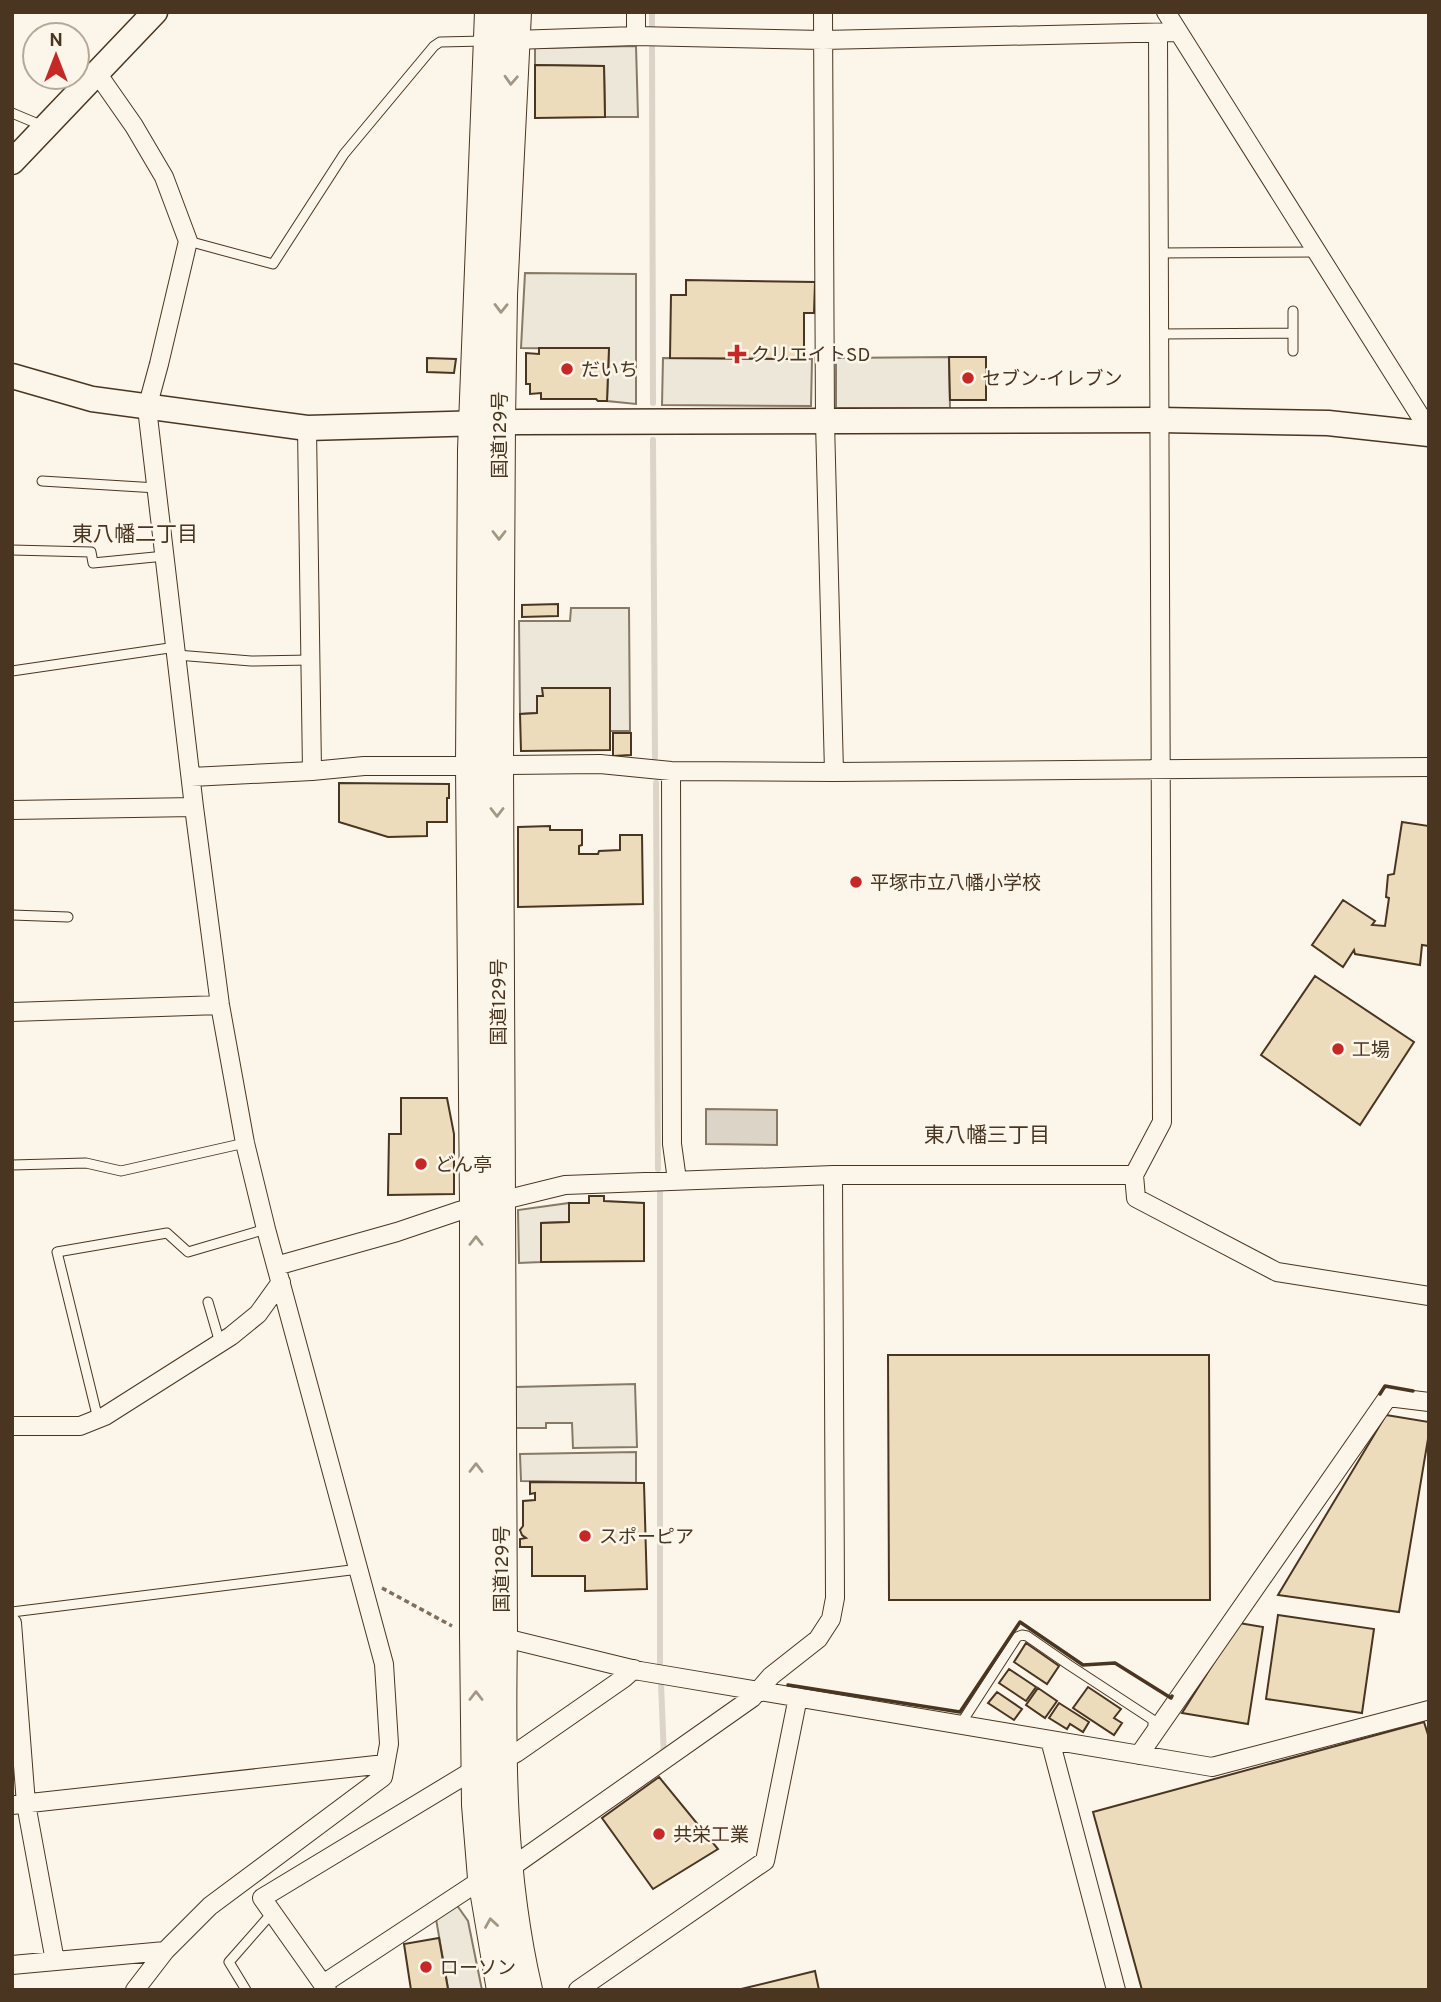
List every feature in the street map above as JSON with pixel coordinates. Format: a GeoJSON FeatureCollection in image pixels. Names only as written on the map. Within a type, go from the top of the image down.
{"type":"FeatureCollection","features":[{"type":"Feature","properties":{"kind":"highway","name":"国道129号"},"geometry":{"type":"LineString","coordinates":[[502,26],[487,423],[485,766],[488,1765],[503,1990]]}},
{"type":"Feature","properties":{"kind":"highway","name":"国道129号"},"geometry":{"type":"LineString","coordinates":[[487,1203],[501,1637],[488,1765]]}},
{"type":"Feature","properties":{"kind":"highway","name":"国道129号"},"geometry":{"type":"LineString","coordinates":[[495,1874],[513,1922],[526,1990]]}},
{"type":"Feature","properties":{"kind":"street"},"geometry":{"type":"LineString","coordinates":[[12,162],[155,12]]}},
{"type":"Feature","properties":{"kind":"street"},"geometry":{"type":"LineString","coordinates":[[636,12],[636,36]]}},
{"type":"Feature","properties":{"kind":"street"},"geometry":{"type":"LineString","coordinates":[[823,12],[825,422],[834,772]]}},
{"type":"Feature","properties":{"kind":"street"},"geometry":{"type":"LineString","coordinates":[[1166,12],[1429,432]]}},
{"type":"Feature","properties":{"kind":"street"},"geometry":{"type":"LineString","coordinates":[[502,26],[636,36],[823,40],[1177,32]]}},
{"type":"Feature","properties":{"kind":"street"},"geometry":{"type":"LineString","coordinates":[[1158,33],[1163,1122],[1134,1175],[1136,1198],[1277,1272],[1429,1296]]}},
{"type":"Feature","properties":{"kind":"street"},"geometry":{"type":"LineString","coordinates":[[97,73],[134,126],[164,177],[188,241],[147,408],[220,1006],[245,1143],[266,1229],[384,1664],[388,1744],[383,1777],[211,1906],[165,1951],[135,1990]]}},
{"type":"Feature","properties":{"kind":"street"},"geometry":{"type":"LineString","coordinates":[[12,376],[92,400],[307,428],[487,423],[1159,420],[1328,423],[1429,432]]}},
{"type":"Feature","properties":{"kind":"street"},"geometry":{"type":"LineString","coordinates":[[307,428],[312,772]]}},
{"type":"Feature","properties":{"kind":"street"},"geometry":{"type":"LineString","coordinates":[[191,777],[312,772],[364,766],[600,764],[671,771],[834,772],[1427,765]]}},
{"type":"Feature","properties":{"kind":"street"},"geometry":{"type":"LineString","coordinates":[[671,771],[672,1144],[677,1181]]}},
{"type":"Feature","properties":{"kind":"street"},"geometry":{"type":"LineString","coordinates":[[12,810],[194,807]]}},
{"type":"Feature","properties":{"kind":"street"},"geometry":{"type":"LineString","coordinates":[[12,1012],[220,1006]]}},
{"type":"Feature","properties":{"kind":"street"},"geometry":{"type":"LineString","coordinates":[[12,1426],[80,1426],[106,1416],[220,1343],[258,1314],[279,1274],[487,1203],[565,1185],[833,1175],[1134,1175]]}},
{"type":"Feature","properties":{"kind":"street"},"geometry":{"type":"LineString","coordinates":[[634,1670],[516,1753],[488,1765],[262,1898],[325,1987],[730,1713],[761,1690],[771,1676],[818,1639],[831,1619],[835,1598],[833,1175]]}},
{"type":"Feature","properties":{"kind":"street"},"geometry":{"type":"LineString","coordinates":[[1139,1755],[1388,1397],[1429,1402]]}},
{"type":"Feature","properties":{"kind":"street"},"geometry":{"type":"LineString","coordinates":[[12,1623],[19,1804],[55,1961]]}},
{"type":"Feature","properties":{"kind":"street"},"geometry":{"type":"LineString","coordinates":[[501,1637],[634,1670],[1212,1767],[1429,1710]]}},
{"type":"Feature","properties":{"kind":"street"},"geometry":{"type":"LineString","coordinates":[[578,1990],[765,1861],[798,1697]]}},
{"type":"Feature","properties":{"kind":"street"},"geometry":{"type":"LineString","coordinates":[[1050,1740],[1116,1990]]}},
{"type":"Feature","properties":{"kind":"street"},"geometry":{"type":"LineString","coordinates":[[19,1804],[385,1764]]}},
{"type":"Feature","properties":{"kind":"street"},"geometry":{"type":"LineString","coordinates":[[12,1965],[165,1951]]}},
{"type":"Feature","properties":{"kind":"lane"},"geometry":{"type":"LineString","coordinates":[[188,241],[273,264],[344,154],[434,46],[502,26]]}},
{"type":"Feature","properties":{"kind":"lane"},"geometry":{"type":"LineString","coordinates":[[12,113],[46,127]]}},
{"type":"Feature","properties":{"kind":"lane"},"geometry":{"type":"LineString","coordinates":[[1159,253],[1316,252]]}},
{"type":"Feature","properties":{"kind":"lane"},"geometry":{"type":"LineString","coordinates":[[1293,311],[1293,351]]}},
{"type":"Feature","properties":{"kind":"lane"},"geometry":{"type":"LineString","coordinates":[[1159,334],[1293,333]]}},
{"type":"Feature","properties":{"kind":"lane"},"geometry":{"type":"LineString","coordinates":[[42,481],[157,488]]}},
{"type":"Feature","properties":{"kind":"lane"},"geometry":{"type":"LineString","coordinates":[[12,550],[90,552],[93,563],[165,556]]}},
{"type":"Feature","properties":{"kind":"lane"},"geometry":{"type":"LineString","coordinates":[[12,671],[176,651],[251,661],[311,660]]}},
{"type":"Feature","properties":{"kind":"lane"},"geometry":{"type":"LineString","coordinates":[[12,915],[68,918]]}},
{"type":"Feature","properties":{"kind":"lane"},"geometry":{"type":"LineString","coordinates":[[12,1165],[86,1163],[121,1171],[245,1143]]}},
{"type":"Feature","properties":{"kind":"lane"},"geometry":{"type":"LineString","coordinates":[[98,1419],[57,1252],[167,1233],[188,1252],[266,1229]]}},
{"type":"Feature","properties":{"kind":"lane"},"geometry":{"type":"LineString","coordinates":[[208,1302],[220,1343]]}},
{"type":"Feature","properties":{"kind":"lane"},"geometry":{"type":"LineString","coordinates":[[12,1612],[360,1573]]}},
{"type":"Feature","properties":{"kind":"lane"},"geometry":{"type":"LineString","coordinates":[[960,1725],[1017,1637],[1022,1635],[1153,1720],[1153,1736]]}},
{"type":"Feature","properties":{"kind":"lane"},"geometry":{"type":"LineString","coordinates":[[246,1990],[229,1962],[272,1913]]}},
{"type":"Feature","properties":{"kind":"path"},"geometry":{"type":"LineString","coordinates":[[360,1573],[460,1630]]}},
{"type":"Feature","properties":{"kind":"shaded area"},"geometry":{"type":"Polygon","coordinates":[[[636,46],[638,117],[605,117],[604,66],[535,65],[535,48],[636,46]]]}},
{"type":"Feature","properties":{"kind":"shaded area"},"geometry":{"type":"Polygon","coordinates":[[[525,273],[636,274],[636,404],[607,401],[609,349],[521,348],[525,273]]]}},
{"type":"Feature","properties":{"kind":"shaded area"},"geometry":{"type":"Polygon","coordinates":[[[949,357],[950,408],[836,408],[836,358],[949,357]]]}},
{"type":"Feature","properties":{"kind":"shaded area"},"geometry":{"type":"Polygon","coordinates":[[[663,358],[812,359],[811,406],[662,405],[663,358]]]}},
{"type":"Feature","properties":{"kind":"shaded area"},"geometry":{"type":"Polygon","coordinates":[[[571,608],[629,608],[630,731],[610,731],[609,688],[543,688],[543,696],[537,696],[537,713],[520,714],[519,621],[570,621],[571,608]]]}},
{"type":"Feature","properties":{"kind":"shaded area"},"geometry":{"type":"Polygon","coordinates":[[[706,1109],[777,1110],[777,1145],[706,1144],[706,1109]]]}},
{"type":"Feature","properties":{"kind":"shaded area"},"geometry":{"type":"Polygon","coordinates":[[[569,1203],[569,1222],[541,1223],[541,1262],[519,1263],[518,1210],[569,1203]]]}},
{"type":"Feature","properties":{"kind":"shaded area"},"geometry":{"type":"Polygon","coordinates":[[[635,1384],[637,1447],[573,1448],[572,1423],[546,1423],[546,1428],[516,1428],[515,1387],[635,1384]]]}},
{"type":"Feature","properties":{"kind":"shaded area"},"geometry":{"type":"Polygon","coordinates":[[[636,1452],[636,1483],[521,1481],[520,1454],[636,1452]]]}},
{"type":"Feature","properties":{"kind":"shaded area"},"geometry":{"type":"Polygon","coordinates":[[[456,1904],[468,1921],[482,1990],[444,1990],[448,1988],[436,1919],[456,1904]]]}},
{"type":"Feature","properties":{"kind":"building"},"geometry":{"type":"Polygon","coordinates":[[[535,65],[604,66],[605,117],[535,118],[535,65]]]}},
{"type":"Feature","properties":{"kind":"building"},"geometry":{"type":"Polygon","coordinates":[[[686,280],[815,282],[814,313],[804,313],[804,359],[670,358],[671,295],[686,295],[686,280]]]}},
{"type":"Feature","properties":{"kind":"building","name":"だいち"},"geometry":{"type":"Polygon","coordinates":[[[539,348],[609,348],[607,401],[541,399],[541,393],[530,394],[530,384],[526,384],[526,353],[539,354],[539,348]]]}},
{"type":"Feature","properties":{"kind":"building","name":"セブン-イレブン"},"geometry":{"type":"Polygon","coordinates":[[[949,357],[986,357],[986,400],[950,400],[949,357]]]}},
{"type":"Feature","properties":{"kind":"building"},"geometry":{"type":"Polygon","coordinates":[[[427,358],[456,359],[454,373],[427,372],[427,358]]]}},
{"type":"Feature","properties":{"kind":"building"},"geometry":{"type":"Polygon","coordinates":[[[558,604],[558,616],[522,617],[522,605],[558,604]]]}},
{"type":"Feature","properties":{"kind":"building"},"geometry":{"type":"Polygon","coordinates":[[[542,688],[610,688],[610,750],[521,751],[520,714],[537,713],[537,696],[543,696],[542,688]]]}},
{"type":"Feature","properties":{"kind":"building"},"geometry":{"type":"Polygon","coordinates":[[[613,733],[631,733],[631,755],[613,756],[613,733]]]}},
{"type":"Feature","properties":{"kind":"building"},"geometry":{"type":"Polygon","coordinates":[[[339,783],[449,784],[447,822],[427,822],[427,836],[388,837],[339,822],[339,783]]]}},
{"type":"Feature","properties":{"kind":"building"},"geometry":{"type":"Polygon","coordinates":[[[1402,822],[1429,826],[1429,946],[1422,945],[1420,965],[1355,954],[1354,950],[1343,967],[1312,945],[1343,900],[1375,921],[1372,925],[1385,926],[1389,898],[1386,897],[1388,875],[1394,874],[1402,822]]]}},
{"type":"Feature","properties":{"kind":"building"},"geometry":{"type":"Polygon","coordinates":[[[550,826],[550,830],[582,830],[579,854],[620,850],[620,835],[642,835],[643,904],[518,907],[518,827],[550,826]]]}},
{"type":"Feature","properties":{"kind":"building","name":"工場"},"geometry":{"type":"Polygon","coordinates":[[[1315,976],[1414,1042],[1360,1125],[1261,1055],[1315,976]]]}},
{"type":"Feature","properties":{"kind":"building","name":"どん亭"},"geometry":{"type":"Polygon","coordinates":[[[401,1098],[447,1098],[454,1134],[454,1194],[388,1195],[389,1134],[401,1134],[401,1098]]]}},
{"type":"Feature","properties":{"kind":"building"},"geometry":{"type":"Polygon","coordinates":[[[589,1196],[604,1196],[604,1201],[644,1203],[644,1261],[541,1262],[541,1223],[569,1222],[569,1203],[589,1203],[589,1196]]]}},
{"type":"Feature","properties":{"kind":"building"},"geometry":{"type":"Polygon","coordinates":[[[888,1355],[1209,1355],[1210,1600],[889,1600],[888,1355]]]}},
{"type":"Feature","properties":{"kind":"building"},"geometry":{"type":"Polygon","coordinates":[[[1386,1415],[1429,1422],[1399,1612],[1278,1595],[1386,1415]]]}},
{"type":"Feature","properties":{"kind":"building","name":"スポーピア"},"geometry":{"type":"Polygon","coordinates":[[[530,1482],[644,1483],[647,1589],[585,1591],[585,1576],[532,1576],[532,1547],[520,1547],[520,1539],[526,1538],[520,1530],[523,1526],[523,1501],[535,1500],[535,1493],[530,1494],[530,1482]]]}},
{"type":"Feature","properties":{"kind":"building"},"geometry":{"type":"Polygon","coordinates":[[[1278,1615],[1374,1629],[1362,1713],[1266,1699],[1278,1615]]]}},
{"type":"Feature","properties":{"kind":"building"},"geometry":{"type":"Polygon","coordinates":[[[1239,1623],[1263,1627],[1248,1724],[1182,1713],[1239,1623]]]}},
{"type":"Feature","properties":{"kind":"building"},"geometry":{"type":"Polygon","coordinates":[[[1026,1643],[1059,1666],[1047,1684],[1014,1662],[1026,1643]]]}},
{"type":"Feature","properties":{"kind":"building"},"geometry":{"type":"Polygon","coordinates":[[[1009,1669],[1036,1687],[1026,1701],[999,1683],[1009,1669]]]}},
{"type":"Feature","properties":{"kind":"building"},"geometry":{"type":"Polygon","coordinates":[[[1088,1687],[1121,1709],[1114,1718],[1122,1723],[1114,1735],[1073,1708],[1088,1687]]]}},
{"type":"Feature","properties":{"kind":"building"},"geometry":{"type":"Polygon","coordinates":[[[1038,1688],[1057,1701],[1045,1718],[1026,1705],[1038,1688]]]}},
{"type":"Feature","properties":{"kind":"building"},"geometry":{"type":"Polygon","coordinates":[[[997,1692],[1022,1709],[1014,1720],[988,1703],[997,1692]]]}},
{"type":"Feature","properties":{"kind":"building"},"geometry":{"type":"Polygon","coordinates":[[[1059,1703],[1089,1722],[1083,1732],[1070,1724],[1067,1729],[1049,1718],[1059,1703]]]}},
{"type":"Feature","properties":{"kind":"building"},"geometry":{"type":"Polygon","coordinates":[[[1424,1722],[1429,1738],[1429,1990],[1142,1990],[1093,1812],[1424,1722]]]}},
{"type":"Feature","properties":{"kind":"building","name":"共栄工業"},"geometry":{"type":"Polygon","coordinates":[[[659,1777],[718,1849],[653,1889],[602,1818],[659,1777]]]}},
{"type":"Feature","properties":{"kind":"building","name":"ローソン"},"geometry":{"type":"Polygon","coordinates":[[[439,1938],[448,1989],[411,1990],[404,1944],[439,1938]]]}},
{"type":"Feature","properties":{"kind":"building"},"geometry":{"type":"Polygon","coordinates":[[[815,1971],[819,1990],[737,1990],[815,1971]]]}},
{"type":"Feature","properties":{"kind":"waterway"},"geometry":{"type":"LineString","coordinates":[[652,12],[652,27]]}},
{"type":"Feature","properties":{"kind":"waterway"},"geometry":{"type":"LineString","coordinates":[[652,47],[653,403]]}},
{"type":"Feature","properties":{"kind":"waterway"},"geometry":{"type":"LineString","coordinates":[[653,440],[655,757]]}},
{"type":"Feature","properties":{"kind":"waterway"},"geometry":{"type":"LineString","coordinates":[[656,783],[658,1169]]}},
{"type":"Feature","properties":{"kind":"waterway"},"geometry":{"type":"LineString","coordinates":[[660,1191],[660,1663]]}},
{"type":"Feature","properties":{"kind":"waterway"},"geometry":{"type":"LineString","coordinates":[[661,1683],[664,1758]]}},
{"type":"Feature","properties":{"kind":"wall"},"geometry":{"type":"LineString","coordinates":[[1380,1394],[1385,1386],[1413,1391]]}},
{"type":"Feature","properties":{"kind":"wall"},"geometry":{"type":"LineString","coordinates":[[788,1685],[960,1712],[1020,1622],[1083,1665],[1115,1663],[1171,1698],[1172,1696]]}},
{"type":"Feature","properties":{"kind":"place","name":"クリエイトSD"},"geometry":{"type":"Point","coordinates":[737,354]}},
{"type":"Feature","properties":{"kind":"place","name":"だいち"},"geometry":{"type":"Point","coordinates":[567,369]}},
{"type":"Feature","properties":{"kind":"place","name":"セブン-イレブン"},"geometry":{"type":"Point","coordinates":[968,378]}},
{"type":"Feature","properties":{"kind":"place","name":"平塚市立八幡小学校"},"geometry":{"type":"Point","coordinates":[856,882]}},
{"type":"Feature","properties":{"kind":"place","name":"工場"},"geometry":{"type":"Point","coordinates":[1338,1049]}},
{"type":"Feature","properties":{"kind":"place","name":"どん亭"},"geometry":{"type":"Point","coordinates":[421,1164]}},
{"type":"Feature","properties":{"kind":"place","name":"スポーピア"},"geometry":{"type":"Point","coordinates":[585,1536]}},
{"type":"Feature","properties":{"kind":"place","name":"共栄工業"},"geometry":{"type":"Point","coordinates":[659,1834]}},
{"type":"Feature","properties":{"kind":"place","name":"ローソン"},"geometry":{"type":"Point","coordinates":[426,1967]}},
{"type":"Feature","properties":{"kind":"district","name":"東八幡二丁目"},"geometry":{"type":"Point","coordinates":[135,534]}},
{"type":"Feature","properties":{"kind":"district","name":"東八幡三丁目"},"geometry":{"type":"Point","coordinates":[987,1135]}}]}
